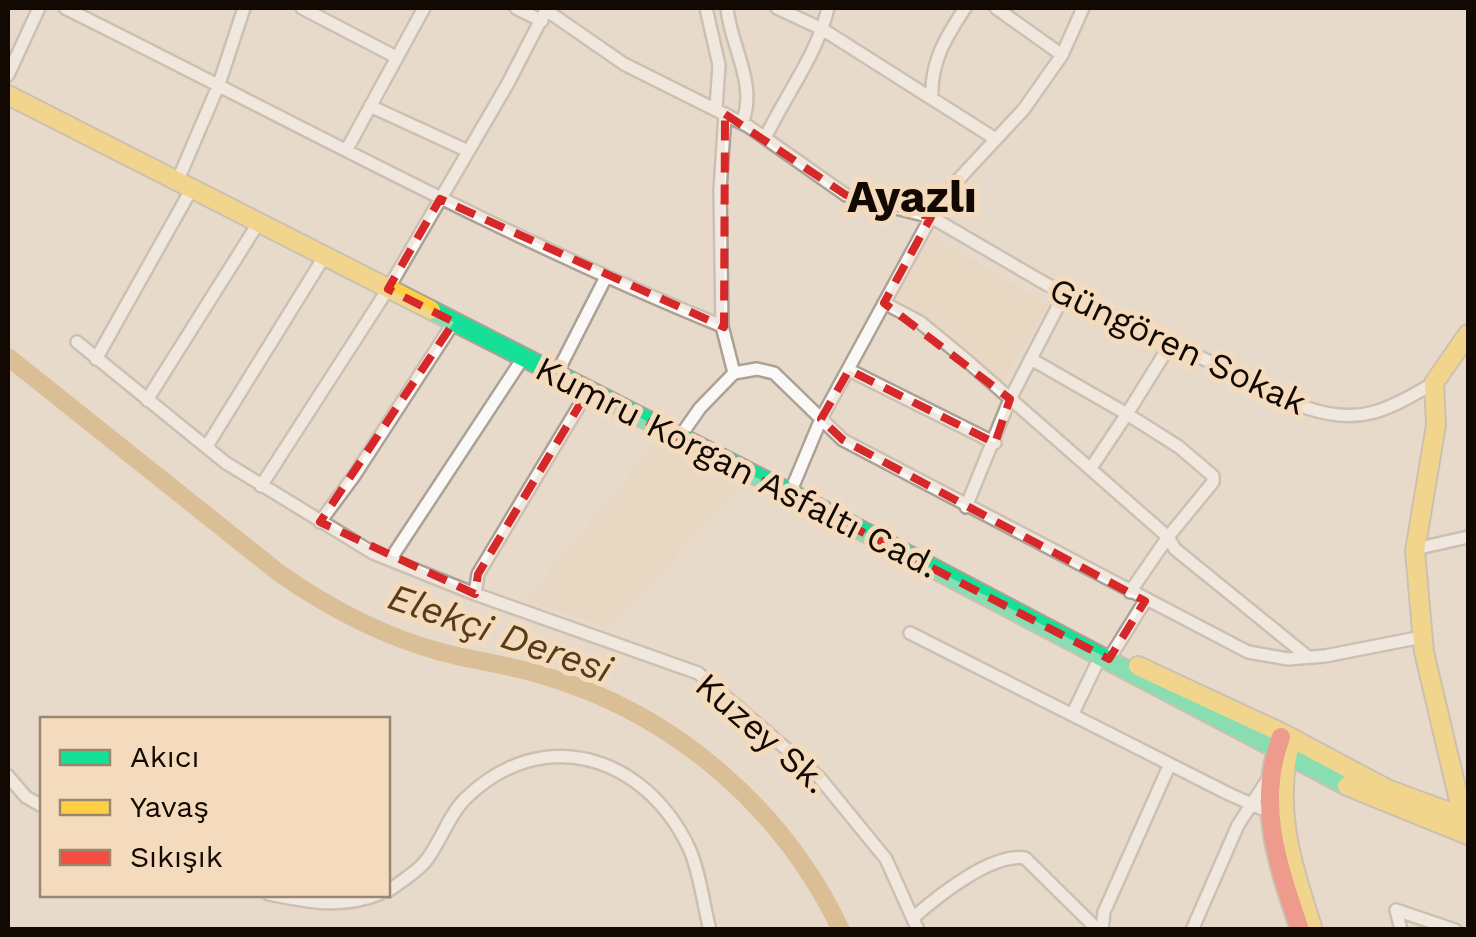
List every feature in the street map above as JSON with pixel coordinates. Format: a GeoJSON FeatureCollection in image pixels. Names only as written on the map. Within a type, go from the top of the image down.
{"type":"FeatureCollection","features":[{"type":"Feature","properties":{"kind":"main road","name":"Kumru Korgan Asfaltı Cad."},"geometry":{"type":"LineString","coordinates":[[8,95],[790,493],[1189,705],[1284,743],[1346,785],[1466,824]]}},
{"type":"Feature","properties":{"kind":"main road"},"geometry":{"type":"LineString","coordinates":[[1466,824],[1422,637],[1415,549],[1439,406],[1434,383],[1468,334]]}},
{"type":"Feature","properties":{"kind":"main road"},"geometry":{"type":"LineString","coordinates":[[1284,743],[1269,778],[1267,809],[1270,833],[1305,924]]}},
{"type":"Feature","properties":{"kind":"main road"},"geometry":{"type":"LineString","coordinates":[[1267,809],[1284,743]]}},
{"type":"Feature","properties":{"kind":"street"},"geometry":{"type":"LineString","coordinates":[[8,75],[39,8]]}},
{"type":"Feature","properties":{"kind":"street"},"geometry":{"type":"LineString","coordinates":[[65,8],[347,148],[440,199],[722,326]]}},
{"type":"Feature","properties":{"kind":"street"},"geometry":{"type":"LineString","coordinates":[[96,359],[184,186],[244,8]]}},
{"type":"Feature","properties":{"kind":"street"},"geometry":{"type":"LineString","coordinates":[[302,8],[396,57]]}},
{"type":"Feature","properties":{"kind":"street"},"geometry":{"type":"LineString","coordinates":[[347,148],[424,8]]}},
{"type":"Feature","properties":{"kind":"street","name":"Güngören Sokak"},"geometry":{"type":"LineString","coordinates":[[516,8],[545,13],[624,64],[721,111],[846,195],[930,217],[1065,293],[1307,408],[1334,417],[1361,417],[1389,409],[1434,383]]}},
{"type":"Feature","properties":{"kind":"street"},"geometry":{"type":"LineString","coordinates":[[706,8],[719,65],[722,326],[734,373]]}},
{"type":"Feature","properties":{"kind":"street"},"geometry":{"type":"LineString","coordinates":[[727,8],[745,76],[746,113],[742,123]]}},
{"type":"Feature","properties":{"kind":"street"},"geometry":{"type":"LineString","coordinates":[[777,8],[822,29],[994,138]]}},
{"type":"Feature","properties":{"kind":"street"},"geometry":{"type":"LineString","coordinates":[[765,138],[822,29],[828,8]]}},
{"type":"Feature","properties":{"kind":"street"},"geometry":{"type":"LineString","coordinates":[[932,99],[936,56],[965,8]]}},
{"type":"Feature","properties":{"kind":"street"},"geometry":{"type":"LineString","coordinates":[[996,8],[1062,55]]}},
{"type":"Feature","properties":{"kind":"street"},"geometry":{"type":"LineString","coordinates":[[790,493],[821,419],[930,217],[994,138],[1024,109],[1062,55],[1083,8]]}},
{"type":"Feature","properties":{"kind":"street"},"geometry":{"type":"LineString","coordinates":[[261,486],[388,289],[545,13]]}},
{"type":"Feature","properties":{"kind":"street"},"geometry":{"type":"LineString","coordinates":[[370,106],[468,152]]}},
{"type":"Feature","properties":{"kind":"street"},"geometry":{"type":"LineString","coordinates":[[147,400],[259,222]]}},
{"type":"Feature","properties":{"kind":"street"},"geometry":{"type":"LineString","coordinates":[[207,446],[324,257]]}},
{"type":"Feature","properties":{"kind":"street"},"geometry":{"type":"LineString","coordinates":[[556,375],[606,277]]}},
{"type":"Feature","properties":{"kind":"street"},"geometry":{"type":"LineString","coordinates":[[966,507],[1010,400],[1065,293]]}},
{"type":"Feature","properties":{"kind":"street"},"geometry":{"type":"LineString","coordinates":[[884,302],[920,322],[1092,468],[1168,537],[1175,549],[1308,657]]}},
{"type":"Feature","properties":{"kind":"street"},"geometry":{"type":"LineString","coordinates":[[320,522],[454,322]]}},
{"type":"Feature","properties":{"kind":"street","name":"Kuzey Sk."},"geometry":{"type":"LineString","coordinates":[[77,342],[261,486],[390,560],[698,673],[820,777],[886,859],[916,923]]}},
{"type":"Feature","properties":{"kind":"street"},"geometry":{"type":"LineString","coordinates":[[1092,468],[1171,343]]}},
{"type":"Feature","properties":{"kind":"street"},"geometry":{"type":"LineString","coordinates":[[390,560],[524,358]]}},
{"type":"Feature","properties":{"kind":"street"},"geometry":{"type":"LineString","coordinates":[[1031,360],[1127,414],[1178,447],[1213,476],[1213,482],[1130,592]]}},
{"type":"Feature","properties":{"kind":"street"},"geometry":{"type":"LineString","coordinates":[[680,438],[700,408],[734,373],[757,369],[774,373],[843,440],[1248,652],[1288,659],[1422,637]]}},
{"type":"Feature","properties":{"kind":"street"},"geometry":{"type":"LineString","coordinates":[[849,370],[994,443]]}},
{"type":"Feature","properties":{"kind":"street"},"geometry":{"type":"LineString","coordinates":[[475,594],[478,574],[588,391]]}},
{"type":"Feature","properties":{"kind":"street"},"geometry":{"type":"LineString","coordinates":[[1415,549],[1468,537]]}},
{"type":"Feature","properties":{"kind":"street"},"geometry":{"type":"LineString","coordinates":[[1072,715],[1105,657],[1146,601]]}},
{"type":"Feature","properties":{"kind":"street"},"geometry":{"type":"LineString","coordinates":[[910,633],[1267,809]]}},
{"type":"Feature","properties":{"kind":"street"},"geometry":{"type":"LineString","coordinates":[[390,890],[424,864],[463,801],[504,768],[563,755],[625,772],[652,795],[690,851],[710,930]]}},
{"type":"Feature","properties":{"kind":"street"},"geometry":{"type":"LineString","coordinates":[[1100,930],[1104,912],[1170,764]]}},
{"type":"Feature","properties":{"kind":"street"},"geometry":{"type":"LineString","coordinates":[[8,776],[26,797],[40,805]]}},
{"type":"Feature","properties":{"kind":"street"},"geometry":{"type":"LineString","coordinates":[[1192,930],[1238,825],[1267,809]]}},
{"type":"Feature","properties":{"kind":"street"},"geometry":{"type":"LineString","coordinates":[[916,923],[946,889],[1011,856],[1025,858],[1100,930]]}},
{"type":"Feature","properties":{"kind":"street"},"geometry":{"type":"LineString","coordinates":[[284,897],[320,904],[356,903],[371,897]]}},
{"type":"Feature","properties":{"kind":"street"},"geometry":{"type":"LineString","coordinates":[[1401,930],[1396,910],[1455,930]]}},
{"type":"Feature","properties":{"kind":"highlighted area"},"geometry":{"type":"Polygon","coordinates":[[[725,114],[846,195],[931,217],[884,303],[1010,399],[995,443],[849,370],[821,419],[843,440],[1145,601],[1109,659],[588,391],[478,574],[475,594],[320,522],[454,322],[388,289],[440,199],[724,327],[725,114]]]}},
{"type":"Feature","properties":{"kind":"shaded area"},"geometry":{"type":"Polygon","coordinates":[[[932,236],[1049,305],[1001,383],[895,298],[932,236]]]}},
{"type":"Feature","properties":{"kind":"shaded area"},"geometry":{"type":"Polygon","coordinates":[[[658,440],[741,488],[608,628],[525,600],[658,440]]]}},
{"type":"Feature","properties":{"kind":"waterway","name":"Elekçi Deresi"},"geometry":{"type":"LineString","coordinates":[[8,357],[279,573],[317,598],[377,629],[419,645],[532,672],[592,693],[680,741],[756,806],[817,886],[841,930]]}},
{"type":"Feature","properties":{"kind":"traffic: fast"},"geometry":{"type":"LineString","coordinates":[[431,310],[790,493],[1347,786]]}},
{"type":"Feature","properties":{"kind":"traffic: slow"},"geometry":{"type":"LineString","coordinates":[[8,95],[431,310]]}},
{"type":"Feature","properties":{"kind":"traffic: slow"},"geometry":{"type":"LineString","coordinates":[[1463,817],[1424,652],[1415,551],[1436,425],[1434,383],[1468,334]]}},
{"type":"Feature","properties":{"kind":"traffic: slow"},"geometry":{"type":"LineString","coordinates":[[1138,666],[1282,733],[1387,789],[1468,819]]}},
{"type":"Feature","properties":{"kind":"traffic: slow"},"geometry":{"type":"LineString","coordinates":[[1290,744],[1285,768],[1285,815],[1292,861],[1313,930]]}},
{"type":"Feature","properties":{"kind":"traffic: slow"},"geometry":{"type":"LineString","coordinates":[[1347,786],[1468,835]]}},
{"type":"Feature","properties":{"kind":"traffic: jam"},"geometry":{"type":"LineString","coordinates":[[1281,737],[1270,786],[1270,810],[1278,858],[1300,930]]}},
{"type":"Feature","properties":{"kind":"district","name":"Ayazlı"},"geometry":{"type":"Point","coordinates":[912,196]}}]}
